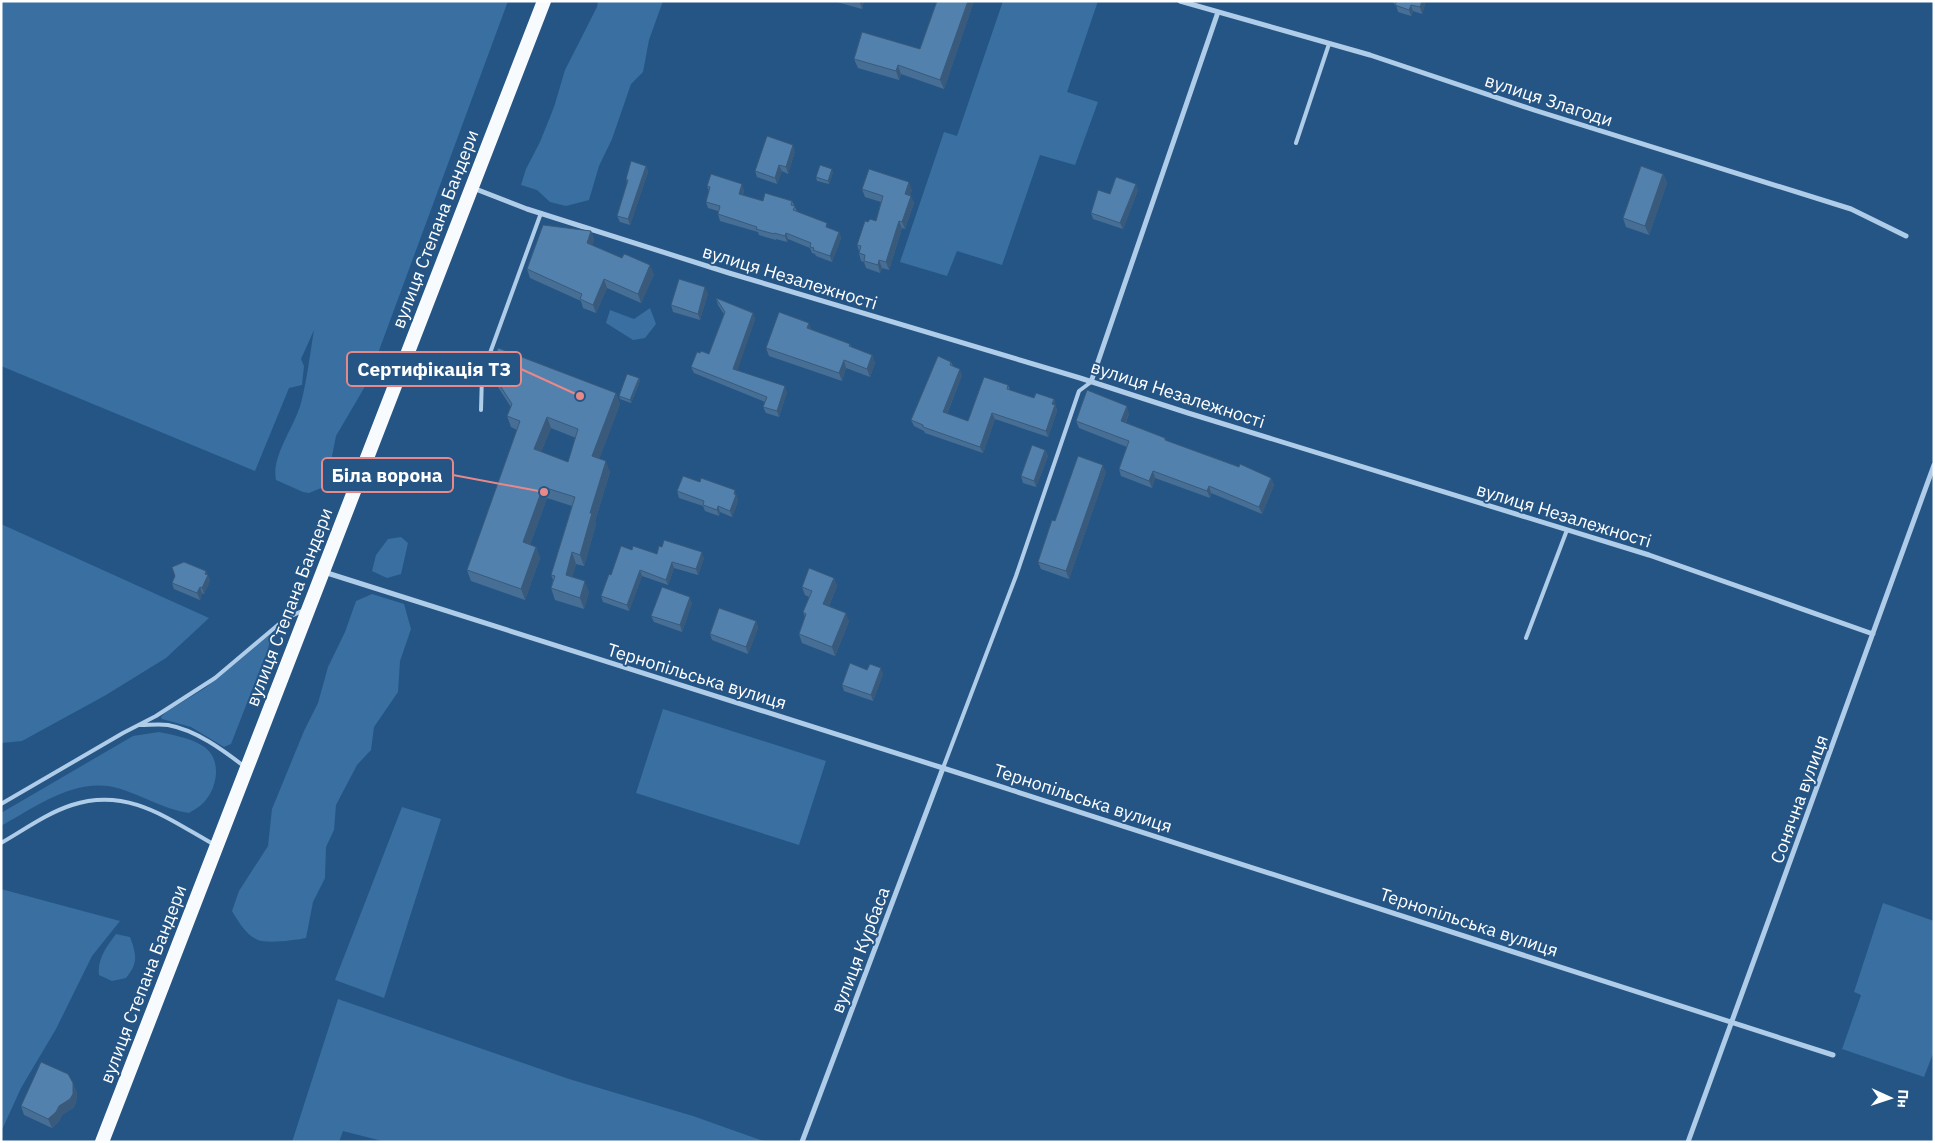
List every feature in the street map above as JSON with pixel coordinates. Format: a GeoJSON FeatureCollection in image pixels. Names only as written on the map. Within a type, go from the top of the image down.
{"type":"FeatureCollection","features":[{"type":"Feature","properties":{"kind":"highway","name":"вулиця Степана Бандери"},"geometry":{"type":"LineString","coordinates":[[102,1142],[544,1]]}},
{"type":"Feature","properties":{"kind":"street","name":"вулиця Злагоди"},"geometry":{"type":"LineString","coordinates":[[1180,1],[1370,55],[1534,110],[1851,209],[1906,236]]}},
{"type":"Feature","properties":{"kind":"street"},"geometry":{"type":"LineString","coordinates":[[1091,382],[1218,12]]}},
{"type":"Feature","properties":{"kind":"street","name":"вулиця Незалежності"},"geometry":{"type":"LineString","coordinates":[[472,187],[541,213],[860,313],[1091,382],[1649,555],[1874,634]]}},
{"type":"Feature","properties":{"kind":"street","name":"Сонячна вулиця"},"geometry":{"type":"LineString","coordinates":[[1688,1142],[1934,465]]}},
{"type":"Feature","properties":{"kind":"street","name":"Тернопільська вулиця"},"geometry":{"type":"LineString","coordinates":[[323,572],[943,768],[1833,1055]]}},
{"type":"Feature","properties":{"kind":"street","name":"вулиця Курбаса"},"geometry":{"type":"LineString","coordinates":[[802,1142],[943,768]]}},
{"type":"Feature","properties":{"kind":"lane"},"geometry":{"type":"LineString","coordinates":[[1296,142],[1329,44]]}},
{"type":"Feature","properties":{"kind":"lane"},"geometry":{"type":"LineString","coordinates":[[481,410],[482,375],[541,213]]}},
{"type":"Feature","properties":{"kind":"lane"},"geometry":{"type":"LineString","coordinates":[[943,768],[1016,576],[1078,391],[1091,382]]}},
{"type":"Feature","properties":{"kind":"lane"},"geometry":{"type":"LineString","coordinates":[[1526,638],[1568,530]]}},
{"type":"Feature","properties":{"kind":"lane"},"geometry":{"type":"LineString","coordinates":[[1,804],[156,716],[215,678],[285,619],[302,612],[310,604]]}},
{"type":"Feature","properties":{"kind":"lane"},"geometry":{"type":"LineString","coordinates":[[138,725],[168,726],[184,730],[228,754],[247,769]]}},
{"type":"Feature","properties":{"kind":"lane"},"geometry":{"type":"LineString","coordinates":[[1,843],[70,805],[90,800],[118,799],[138,804],[217,846]]}},
{"type":"Feature","properties":{"kind":"shaded area"},"geometry":{"type":"Polygon","coordinates":[[[1,1],[508,1],[367,383],[336,436],[326,486],[309,493],[303,492],[276,480],[275,471],[280,451],[301,403],[314,330],[301,359],[304,366],[302,385],[289,388],[255,471],[1,366],[1,1]]]}},
{"type":"Feature","properties":{"kind":"shaded area"},"geometry":{"type":"Polygon","coordinates":[[[598,1],[663,1],[649,40],[643,72],[631,84],[612,139],[599,166],[589,200],[566,206],[550,202],[537,190],[521,185],[526,169],[540,142],[554,107],[565,70],[597,7],[598,1]]]}},
{"type":"Feature","properties":{"kind":"shaded area"},"geometry":{"type":"Polygon","coordinates":[[[1003,1],[1098,1],[1067,92],[1098,102],[1075,165],[1040,155],[1002,265],[957,251],[947,276],[900,262],[944,132],[957,136],[1003,1]]]}},
{"type":"Feature","properties":{"kind":"shaded area"},"geometry":{"type":"Polygon","coordinates":[[[650,308],[656,324],[645,338],[633,340],[606,323],[610,310],[634,319],[650,308]]]}},
{"type":"Feature","properties":{"kind":"shaded area"},"geometry":{"type":"Polygon","coordinates":[[[1,524],[209,618],[166,658],[106,695],[22,741],[1,743],[1,524]]]}},
{"type":"Feature","properties":{"kind":"shaded area"},"geometry":{"type":"Polygon","coordinates":[[[401,537],[408,543],[401,574],[387,578],[372,571],[376,555],[388,539],[401,537]]]}},
{"type":"Feature","properties":{"kind":"shaded area"},"geometry":{"type":"Polygon","coordinates":[[[372,594],[404,604],[411,629],[400,661],[398,692],[374,727],[371,750],[357,765],[336,805],[334,830],[326,847],[325,878],[313,902],[306,938],[275,942],[258,940],[246,931],[232,911],[239,891],[268,846],[272,809],[304,731],[318,703],[328,667],[345,632],[356,601],[372,594]]]}},
{"type":"Feature","properties":{"kind":"shaded area"},"geometry":{"type":"Polygon","coordinates":[[[272,632],[268,649],[231,744],[224,747],[191,727],[162,719],[161,717],[166,712],[205,688],[272,632]]]}},
{"type":"Feature","properties":{"kind":"shaded area"},"geometry":{"type":"Polygon","coordinates":[[[663,709],[826,761],[799,845],[636,793],[663,709]]]}},
{"type":"Feature","properties":{"kind":"shaded area"},"geometry":{"type":"Polygon","coordinates":[[[159,732],[198,743],[209,751],[213,758],[216,772],[213,788],[203,803],[189,813],[163,806],[121,789],[89,786],[58,795],[1,826],[1,813],[133,736],[159,732]]]}},
{"type":"Feature","properties":{"kind":"shaded area"},"geometry":{"type":"Polygon","coordinates":[[[402,807],[441,819],[384,998],[335,980],[402,807]]]}},
{"type":"Feature","properties":{"kind":"shaded area"},"geometry":{"type":"Polygon","coordinates":[[[1,889],[120,921],[92,956],[56,1029],[21,1088],[1,1132],[1,889]]]}},
{"type":"Feature","properties":{"kind":"shaded area"},"geometry":{"type":"Polygon","coordinates":[[[1883,903],[1934,921],[1934,1051],[1924,1077],[1842,1049],[1861,995],[1854,992],[1883,903]]]}},
{"type":"Feature","properties":{"kind":"shaded area"},"geometry":{"type":"Polygon","coordinates":[[[116,934],[130,937],[135,959],[133,968],[126,978],[112,981],[99,975],[99,969],[103,953],[116,934]]]}},
{"type":"Feature","properties":{"kind":"shaded area"},"geometry":{"type":"Polygon","coordinates":[[[338,999],[569,1079],[693,1116],[766,1142],[386,1142],[343,1131],[339,1142],[292,1142],[338,999]]]}},
{"type":"Feature","properties":{"kind":"building"},"geometry":{"type":"Polygon","coordinates":[[[937,1],[968,1],[940,80],[898,65],[896,71],[854,59],[862,32],[920,49],[937,1]]]}},
{"type":"Feature","properties":{"kind":"building"},"geometry":{"type":"Polygon","coordinates":[[[1397,1],[1422,1],[1420,7],[1411,5],[1409,10],[1395,5],[1397,1]]]}},
{"type":"Feature","properties":{"kind":"building"},"geometry":{"type":"Polygon","coordinates":[[[767,136],[793,145],[786,167],[779,165],[775,178],[755,171],[767,136]]]}},
{"type":"Feature","properties":{"kind":"building"},"geometry":{"type":"Polygon","coordinates":[[[631,161],[646,166],[628,219],[617,216],[628,180],[626,179],[631,161]]]}},
{"type":"Feature","properties":{"kind":"building"},"geometry":{"type":"Polygon","coordinates":[[[820,165],[832,169],[828,181],[816,177],[820,165]]]}},
{"type":"Feature","properties":{"kind":"building"},"geometry":{"type":"Polygon","coordinates":[[[1641,166],[1663,174],[1645,226],[1623,218],[1641,166]]]}},
{"type":"Feature","properties":{"kind":"building"},"geometry":{"type":"Polygon","coordinates":[[[869,169],[909,182],[905,194],[911,196],[902,222],[899,221],[886,262],[879,260],[878,265],[864,261],[865,255],[859,253],[861,246],[857,245],[865,221],[868,222],[870,219],[876,221],[883,196],[862,189],[869,169]]]}},
{"type":"Feature","properties":{"kind":"building"},"geometry":{"type":"Polygon","coordinates":[[[711,174],[742,184],[739,194],[763,201],[765,193],[792,201],[791,205],[795,206],[793,210],[827,223],[826,227],[839,232],[830,256],[813,250],[814,248],[810,247],[811,243],[786,233],[785,236],[756,229],[757,227],[718,214],[720,206],[706,202],[710,187],[707,186],[711,174]]]}},
{"type":"Feature","properties":{"kind":"building"},"geometry":{"type":"Polygon","coordinates":[[[1116,177],[1136,184],[1120,223],[1091,213],[1098,190],[1110,194],[1116,177]]]}},
{"type":"Feature","properties":{"kind":"building"},"geometry":{"type":"Polygon","coordinates":[[[543,225],[591,231],[587,243],[622,258],[624,254],[650,265],[638,294],[604,279],[593,305],[580,299],[582,294],[527,269],[543,225]]]}},
{"type":"Feature","properties":{"kind":"building"},"geometry":{"type":"Polygon","coordinates":[[[679,279],[705,287],[698,314],[671,305],[679,279]]]}},
{"type":"Feature","properties":{"kind":"building"},"geometry":{"type":"Polygon","coordinates":[[[716,298],[753,313],[733,369],[785,386],[777,411],[763,407],[767,397],[691,367],[697,352],[700,353],[701,351],[709,354],[725,312],[716,298]]]}},
{"type":"Feature","properties":{"kind":"building"},"geometry":{"type":"Polygon","coordinates":[[[779,312],[809,323],[807,328],[850,344],[849,346],[872,355],[867,369],[844,360],[839,373],[766,348],[779,312]]]}},
{"type":"Feature","properties":{"kind":"building"},"geometry":{"type":"Polygon","coordinates":[[[498,348],[616,393],[592,456],[606,461],[590,513],[592,513],[580,555],[572,552],[566,575],[585,581],[580,598],[551,588],[555,576],[551,575],[575,497],[543,487],[523,542],[536,547],[521,589],[467,570],[520,421],[507,416],[512,404],[490,370],[498,348]],[[547,417],[534,449],[568,462],[578,429],[547,417]]]}},
{"type":"Feature","properties":{"kind":"building"},"geometry":{"type":"Polygon","coordinates":[[[938,356],[951,362],[950,365],[960,369],[943,412],[968,421],[984,377],[1008,385],[1007,389],[1034,398],[1036,393],[1054,399],[1052,404],[1055,405],[1046,431],[992,413],[980,447],[923,427],[923,425],[911,420],[938,356]]]}},
{"type":"Feature","properties":{"kind":"building"},"geometry":{"type":"Polygon","coordinates":[[[627,374],[639,378],[630,400],[619,396],[627,374]]]}},
{"type":"Feature","properties":{"kind":"building"},"geometry":{"type":"Polygon","coordinates":[[[1087,390],[1127,406],[1121,421],[1165,438],[1165,440],[1239,467],[1240,464],[1271,478],[1259,507],[1209,486],[1207,491],[1153,471],[1149,481],[1119,469],[1129,441],[1076,421],[1087,390]]]}},
{"type":"Feature","properties":{"kind":"building"},"geometry":{"type":"Polygon","coordinates":[[[1032,445],[1045,450],[1034,481],[1021,476],[1032,445]]]}},
{"type":"Feature","properties":{"kind":"building"},"geometry":{"type":"Polygon","coordinates":[[[1078,456],[1103,465],[1066,571],[1038,562],[1052,520],[1055,521],[1078,456]]]}},
{"type":"Feature","properties":{"kind":"building"},"geometry":{"type":"Polygon","coordinates":[[[683,476],[700,482],[701,478],[735,490],[734,494],[736,495],[730,511],[718,506],[717,510],[703,505],[704,501],[677,491],[683,476]]]}},
{"type":"Feature","properties":{"kind":"building"},"geometry":{"type":"Polygon","coordinates":[[[664,540],[702,552],[696,569],[672,562],[666,580],[640,570],[627,605],[601,596],[621,546],[632,550],[633,546],[657,554],[659,546],[662,547],[664,540]]]}},
{"type":"Feature","properties":{"kind":"building"},"geometry":{"type":"Polygon","coordinates":[[[184,562],[206,571],[205,574],[208,575],[202,588],[200,587],[197,593],[172,583],[175,576],[172,567],[184,562]]]}},
{"type":"Feature","properties":{"kind":"building"},"geometry":{"type":"Polygon","coordinates":[[[809,568],[834,578],[823,604],[846,613],[832,647],[799,634],[806,614],[803,612],[812,591],[802,587],[809,568]]]}},
{"type":"Feature","properties":{"kind":"building"},"geometry":{"type":"Polygon","coordinates":[[[662,587],[690,597],[680,625],[651,616],[662,587]]]}},
{"type":"Feature","properties":{"kind":"building"},"geometry":{"type":"Polygon","coordinates":[[[719,608],[756,621],[746,647],[710,634],[719,608]]]}},
{"type":"Feature","properties":{"kind":"building"},"geometry":{"type":"Polygon","coordinates":[[[850,663],[867,670],[870,664],[881,668],[871,695],[842,685],[850,663]]]}},
{"type":"Feature","properties":{"kind":"building"},"geometry":{"type":"Polygon","coordinates":[[[41,1062],[68,1074],[73,1083],[73,1094],[70,1099],[59,1106],[56,1112],[48,1119],[21,1106],[41,1062]]]}},
{"type":"Feature","properties":{"kind":"place","name":"Сертифікація ТЗ"},"geometry":{"type":"Point","coordinates":[580,396]}},
{"type":"Feature","properties":{"kind":"place","name":"Біла ворона"},"geometry":{"type":"Point","coordinates":[544,492]}}]}
